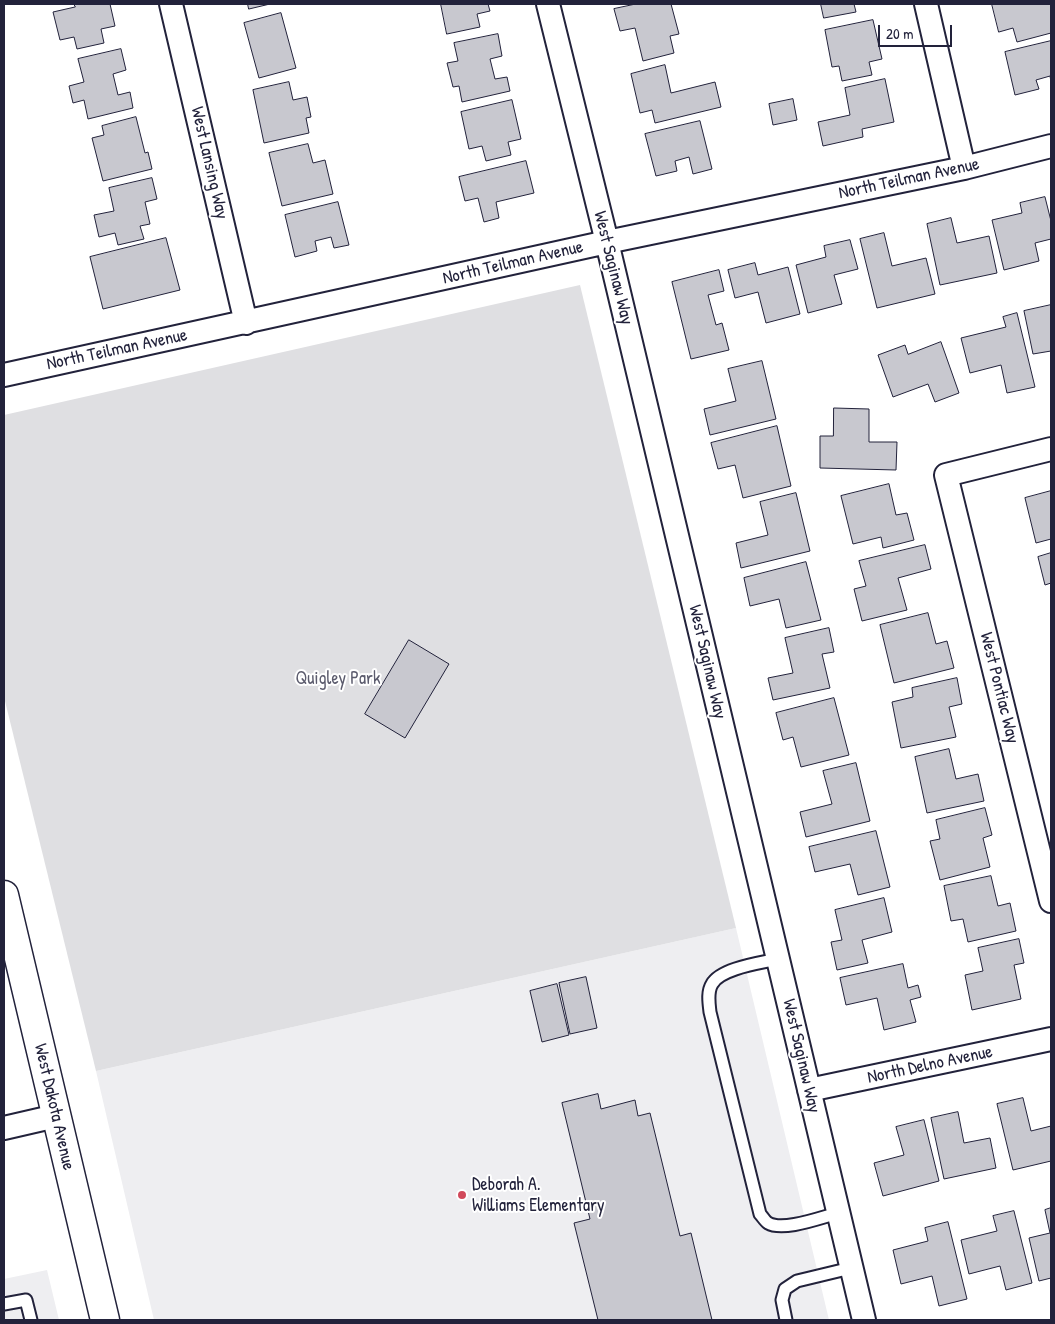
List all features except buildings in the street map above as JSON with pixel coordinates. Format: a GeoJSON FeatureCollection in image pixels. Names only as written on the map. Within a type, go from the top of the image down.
{"type":"FeatureCollection","features":[{"type":"Feature","properties":{"kind":"street","name":"West Lansing Way"},"geometry":{"type":"LineString","coordinates":[[171,4],[246,322]]}},
{"type":"Feature","properties":{"kind":"street","name":"West Saginaw Way"},"geometry":{"type":"LineString","coordinates":[[548,4],[607,242],[864,1320]]}},
{"type":"Feature","properties":{"kind":"street"},"geometry":{"type":"LineString","coordinates":[[926,4],[964,168]]}},
{"type":"Feature","properties":{"kind":"street","name":"North Teilman Avenue"},"geometry":{"type":"LineString","coordinates":[[4,375],[607,242],[964,168],[1051,146]]}},
{"type":"Feature","properties":{"kind":"street","name":"West Pontiac Way"},"geometry":{"type":"LineString","coordinates":[[1051,449],[946,475],[1051,901]]}},
{"type":"Feature","properties":{"kind":"street","name":"West Dakota Avenue"},"geometry":{"type":"LineString","coordinates":[[4,895],[106,1320]]}},
{"type":"Feature","properties":{"kind":"street","name":"North Delno Avenue"},"geometry":{"type":"LineString","coordinates":[[809,1090],[1051,1039]]}},
{"type":"Feature","properties":{"kind":"street"},"geometry":{"type":"LineString","coordinates":[[4,1128],[56,1116]]}},
{"type":"Feature","properties":{"kind":"lane"},"geometry":{"type":"LineString","coordinates":[[778,959],[743,967],[719,976],[712,984],[709,996],[710,1012],[760,1214],[768,1222],[778,1226],[790,1225],[838,1213]]}},
{"type":"Feature","properties":{"kind":"lane"},"geometry":{"type":"LineString","coordinates":[[786,1320],[782,1300],[785,1289],[797,1282],[851,1268]]}},
{"type":"Feature","properties":{"kind":"lane"},"geometry":{"type":"LineString","coordinates":[[4,1304],[26,1300],[31,1320]]}},
{"type":"Feature","properties":{"kind":"shaded area","name":"Deborah A. Williams Elementary"},"geometry":{"type":"Polygon","coordinates":[[[736,928],[829,1320],[154,1320],[96,1071],[736,928]]]}},
{"type":"Feature","properties":{"kind":"shaded area"},"geometry":{"type":"Polygon","coordinates":[[[47,1270],[59,1320],[4,1320],[4,1279],[47,1270]]]}},
{"type":"Feature","properties":{"kind":"green space","name":"Quigley Park"},"geometry":{"type":"Polygon","coordinates":[[[580,285],[736,928],[96,1071],[4,697],[4,415],[580,285]]]}},
{"type":"Feature","properties":{"kind":"place","name":"Deborah A. Williams Elementary"},"geometry":{"type":"Point","coordinates":[462,1195]}}]}
